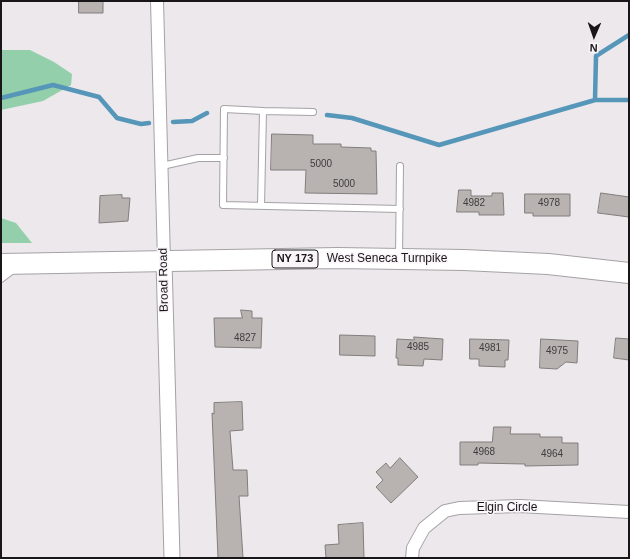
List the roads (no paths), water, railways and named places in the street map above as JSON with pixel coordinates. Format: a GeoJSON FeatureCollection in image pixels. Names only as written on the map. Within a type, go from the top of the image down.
{"type":"FeatureCollection","features":[{"type":"Feature","properties":{"kind":"main road","name":"West Seneca Turnpike"},"geometry":{"type":"LineString","coordinates":[[10,264],[399,259],[520,263],[629,272]]}},
{"type":"Feature","properties":{"kind":"street","name":"Broad Road"},"geometry":{"type":"LineString","coordinates":[[158,1],[172,558]]}},
{"type":"Feature","properties":{"kind":"street","name":"Elgin Circle"},"geometry":{"type":"LineString","coordinates":[[412,558],[413,548],[424,528],[446,511],[458,508],[520,506],[629,512]]}},
{"type":"Feature","properties":{"kind":"lane"},"geometry":{"type":"LineString","coordinates":[[313,112],[224,110],[223,205],[400,209]]}},
{"type":"Feature","properties":{"kind":"lane"},"geometry":{"type":"LineString","coordinates":[[261,206],[263,111]]}},
{"type":"Feature","properties":{"kind":"lane"},"geometry":{"type":"LineString","coordinates":[[162,166],[198,158],[224,158]]}},
{"type":"Feature","properties":{"kind":"lane"},"geometry":{"type":"LineString","coordinates":[[399,259],[400,166]]}},
{"type":"Feature","properties":{"kind":"lane"},"geometry":{"type":"LineString","coordinates":[[1,279],[10,264]]}},
{"type":"Feature","properties":{"kind":"waterway"},"geometry":{"type":"LineString","coordinates":[[595,100],[596,56],[629,35]]}},
{"type":"Feature","properties":{"kind":"waterway"},"geometry":{"type":"LineString","coordinates":[[1,98],[53,85],[99,97],[117,118],[141,124],[149,123]]}},
{"type":"Feature","properties":{"kind":"waterway"},"geometry":{"type":"LineString","coordinates":[[327,115],[352,118],[439,145],[595,100],[629,100]]}},
{"type":"Feature","properties":{"kind":"waterway"},"geometry":{"type":"LineString","coordinates":[[173,122],[192,121],[207,113]]}}]}
